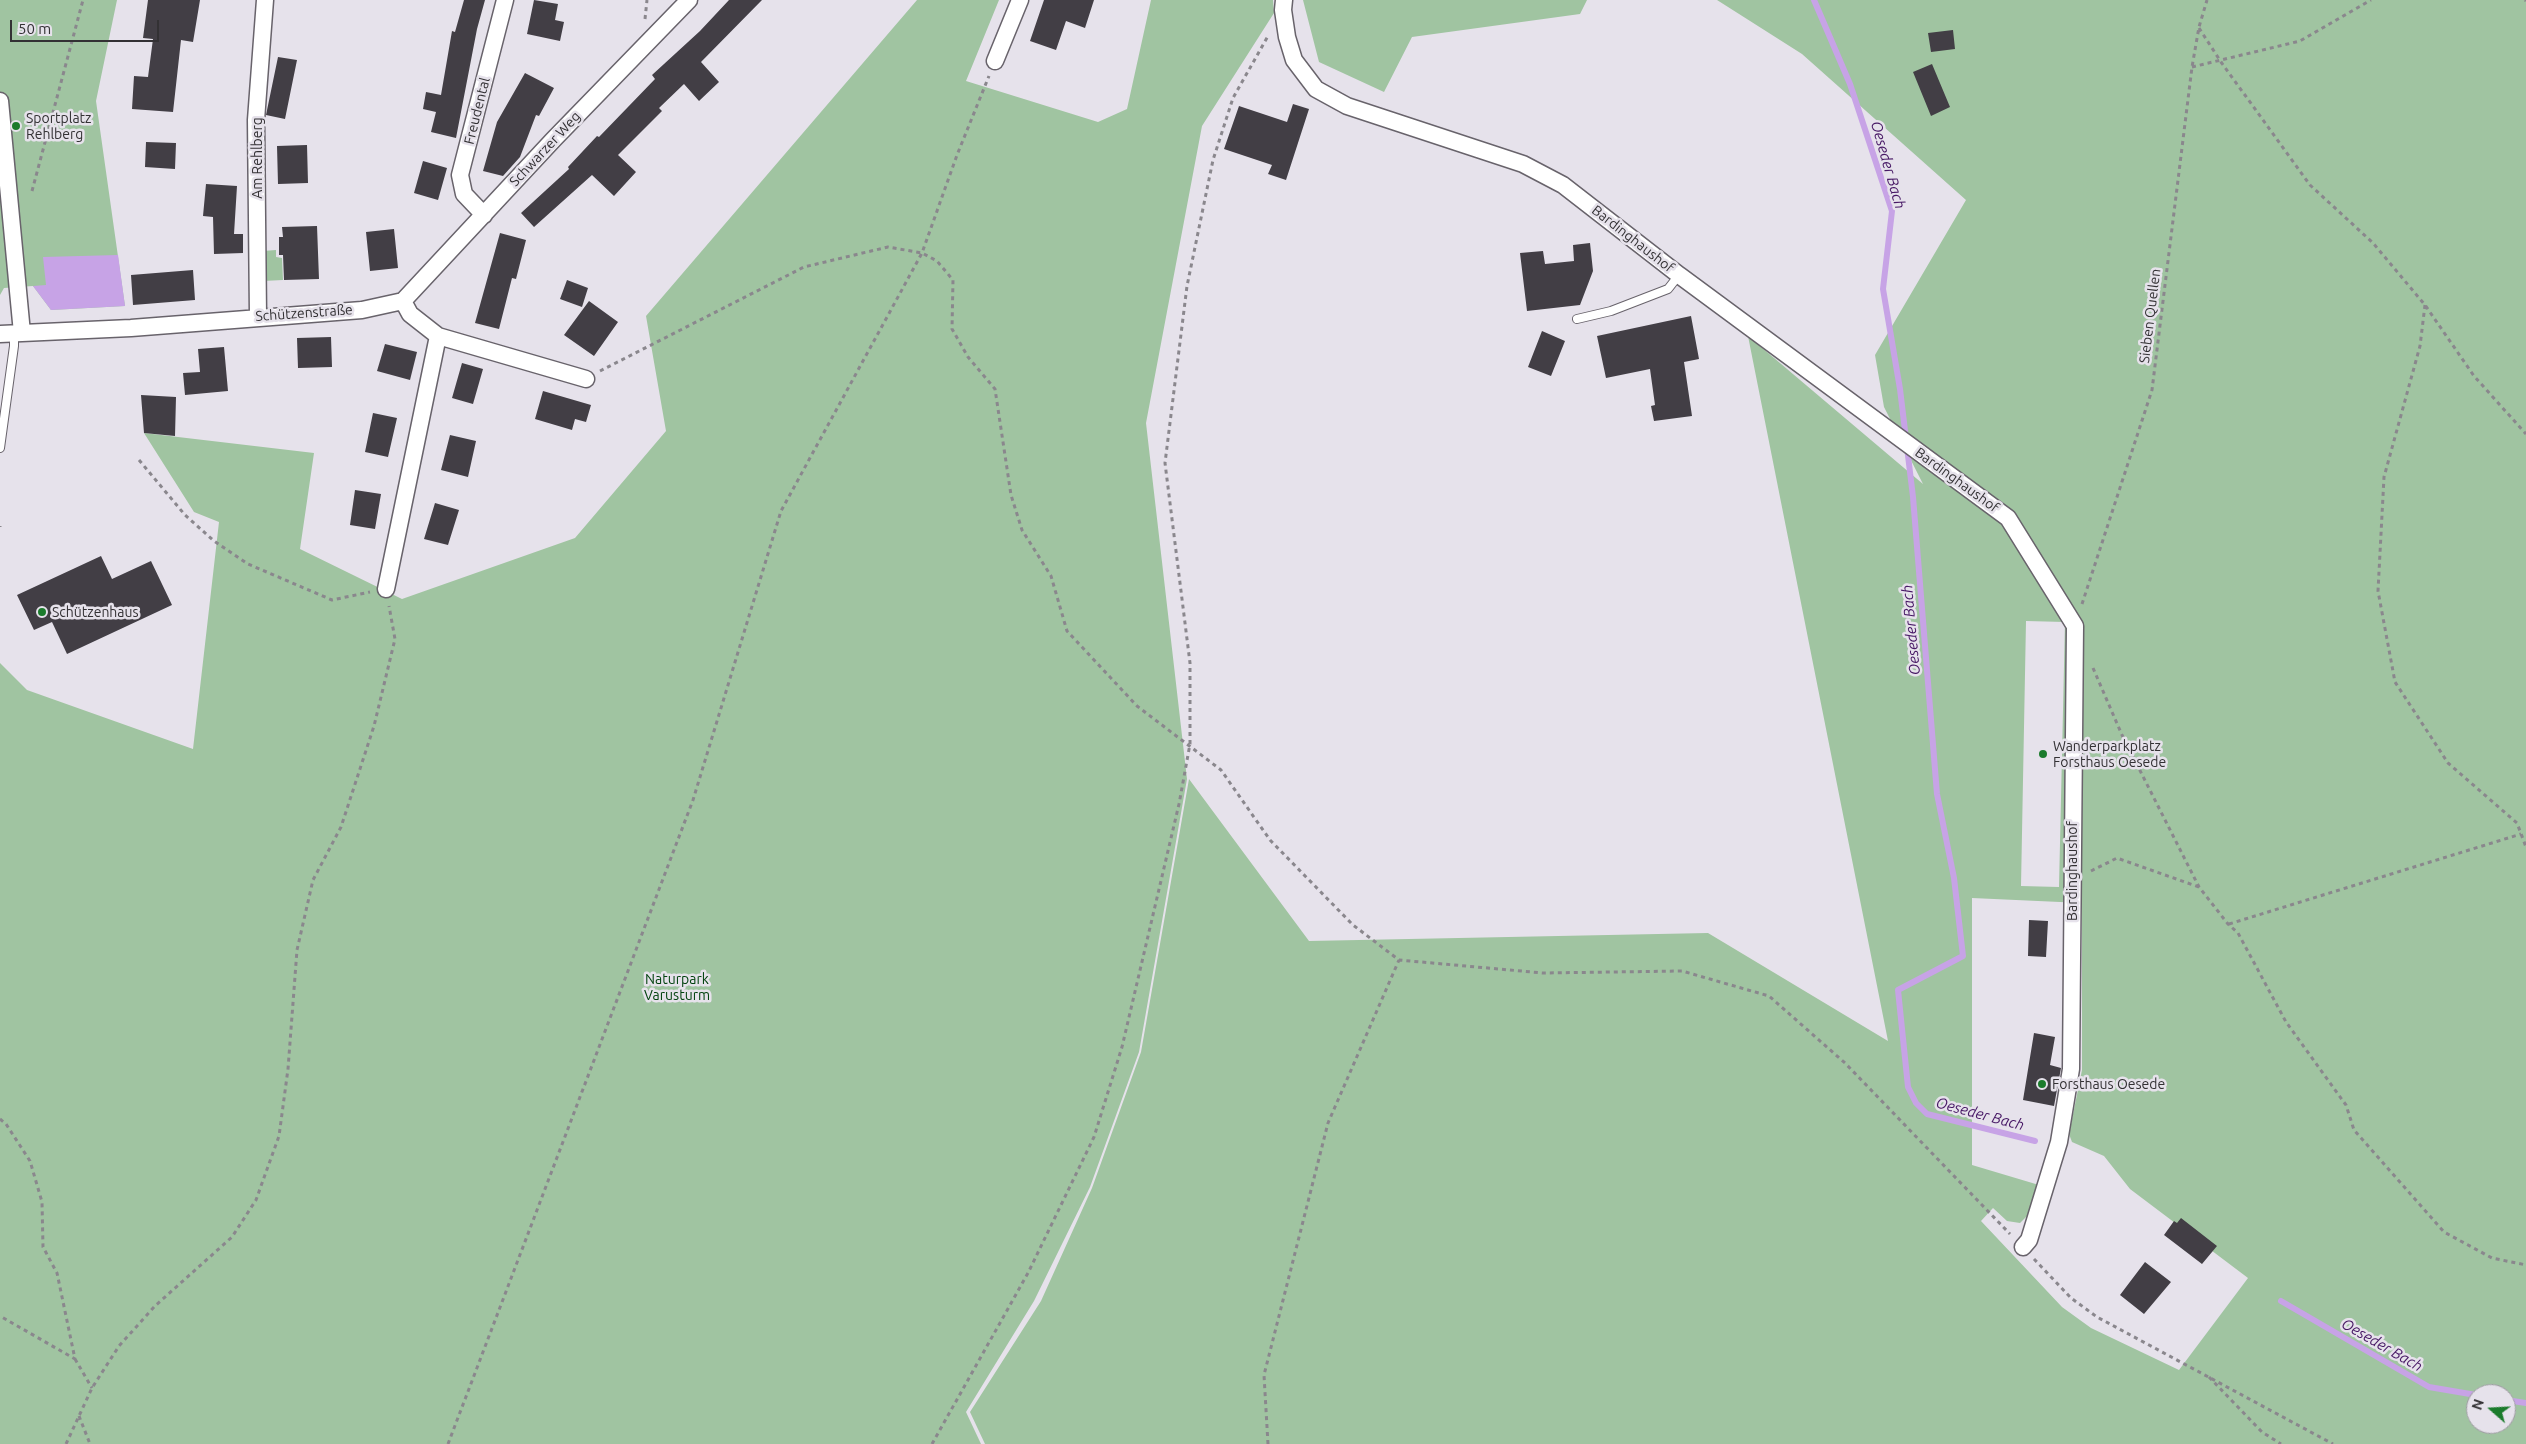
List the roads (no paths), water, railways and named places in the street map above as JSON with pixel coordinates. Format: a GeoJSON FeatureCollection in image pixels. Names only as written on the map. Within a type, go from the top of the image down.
{"type":"FeatureCollection","features":[{"type":"Feature","properties":{"kind":"street","name":"Am Rehlberg"},"geometry":{"type":"LineString","coordinates":[[258,316],[256,120],[265,0]]}},
{"type":"Feature","properties":{"kind":"street","name":"Freudental"},"geometry":{"type":"LineString","coordinates":[[484,215],[464,194],[460,175],[505,0]]}},
{"type":"Feature","properties":{"kind":"street","name":"Schwarzer Weg"},"geometry":{"type":"LineString","coordinates":[[403,301],[689,0]]}},
{"type":"Feature","properties":{"kind":"street"},"geometry":{"type":"LineString","coordinates":[[995,61],[1020,0]]}},
{"type":"Feature","properties":{"kind":"street","name":"Bardinghaushof"},"geometry":{"type":"LineString","coordinates":[[1284,5],[1287,37],[1294,60],[1316,89],[1347,106],[1523,164],[1563,185],[1679,275],[2008,518],[2075,626],[2071,1069],[2059,1142],[2029,1240],[2023,1247]]}},
{"type":"Feature","properties":{"kind":"street"},"geometry":{"type":"LineString","coordinates":[[0,100],[12,333]]}},
{"type":"Feature","properties":{"kind":"street","name":"Schützenstraße"},"geometry":{"type":"LineString","coordinates":[[12,333],[131,328],[258,316],[362,310],[403,301]]}},
{"type":"Feature","properties":{"kind":"street"},"geometry":{"type":"LineString","coordinates":[[403,301],[410,314],[438,336],[586,379]]}},
{"type":"Feature","properties":{"kind":"street"},"geometry":{"type":"LineString","coordinates":[[386,589],[438,336]]}},
{"type":"Feature","properties":{"kind":"lane"},"geometry":{"type":"LineString","coordinates":[[1578,319],[1611,310],[1668,289],[1679,275]]}},
{"type":"Feature","properties":{"kind":"lane"},"geometry":{"type":"LineString","coordinates":[[0,448],[14,346],[12,333]]}},
{"type":"Feature","properties":{"kind":"waterway","name":"Oeseder Bach"},"geometry":{"type":"LineString","coordinates":[[1814,0],[1850,84],[1892,211],[1883,289],[1900,389],[1913,497],[1937,794],[1954,878],[1963,956],[1898,990],[1908,1087],[1916,1103],[1927,1114],[2035,1141]]}},
{"type":"Feature","properties":{"kind":"waterway","name":"Oeseder Bach"},"geometry":{"type":"LineString","coordinates":[[2281,1301],[2429,1387],[2466,1393]]}},
{"type":"Feature","properties":{"kind":"waterway","name":"Oeseder Bach"},"geometry":{"type":"LineString","coordinates":[[2516,1402],[2526,1403]]}},
{"type":"Feature","properties":{"kind":"place","name":"Sportplatz Rehlberg"},"geometry":{"type":"Point","coordinates":[16,126]}},
{"type":"Feature","properties":{"kind":"place","name":"Schützenhaus"},"geometry":{"type":"Point","coordinates":[42,612]}},
{"type":"Feature","properties":{"kind":"place","name":"Wanderparkplatz Forsthaus Oesede"},"geometry":{"type":"Point","coordinates":[2043,754]}},
{"type":"Feature","properties":{"kind":"place","name":"Forsthaus Oesede"},"geometry":{"type":"Point","coordinates":[2042,1084]}},
{"type":"Feature","properties":{"kind":"park label","name":"Naturpark Varusturm"},"geometry":{"type":"Point","coordinates":[677,988]}}]}
